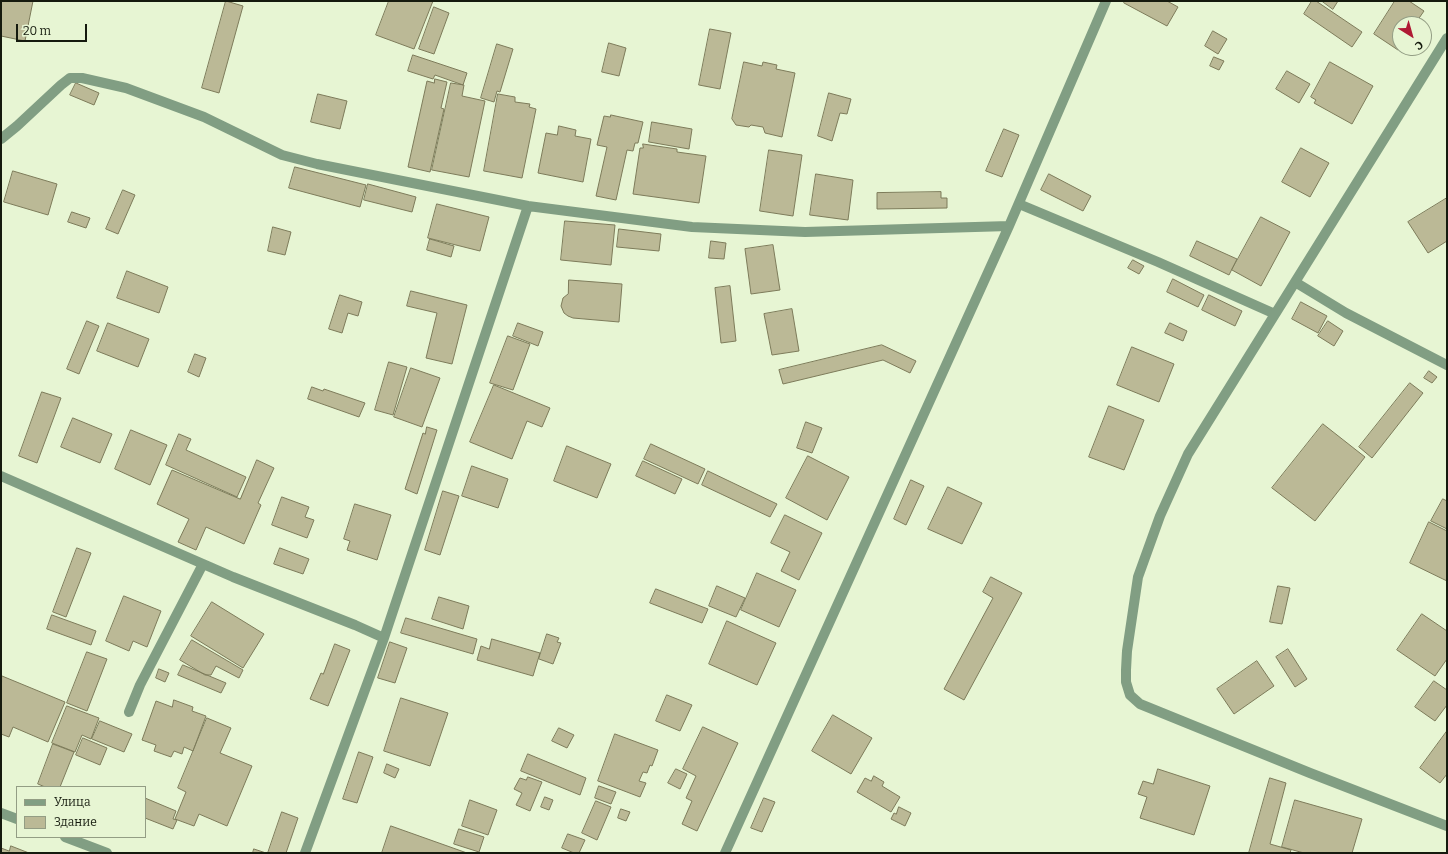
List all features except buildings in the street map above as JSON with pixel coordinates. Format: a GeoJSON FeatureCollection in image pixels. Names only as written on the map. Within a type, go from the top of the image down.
{"type":"FeatureCollection","features":[{"type":"Feature","properties":{"kind":"street"},"geometry":{"type":"LineString","coordinates":[[725,853],[1019,204],[1106,1]]}},
{"type":"Feature","properties":{"kind":"street"},"geometry":{"type":"LineString","coordinates":[[1447,38],[1188,454],[1160,516],[1138,578],[1127,651],[1126,682],[1130,695],[1140,704],[1310,774],[1447,826]]}},
{"type":"Feature","properties":{"kind":"street"},"geometry":{"type":"LineString","coordinates":[[1,139],[70,78],[82,78],[126,88],[204,117],[282,155],[317,164],[528,206],[692,227],[790,231],[1009,226]]}},
{"type":"Feature","properties":{"kind":"street"},"geometry":{"type":"LineString","coordinates":[[1019,204],[1158,262],[1275,314]]}},
{"type":"Feature","properties":{"kind":"street"},"geometry":{"type":"LineString","coordinates":[[305,853],[384,638],[528,206]]}},
{"type":"Feature","properties":{"kind":"street"},"geometry":{"type":"LineString","coordinates":[[1295,282],[1346,313],[1447,365]]}},
{"type":"Feature","properties":{"kind":"street"},"geometry":{"type":"LineString","coordinates":[[1,476],[233,577],[384,638]]}},
{"type":"Feature","properties":{"kind":"street"},"geometry":{"type":"LineString","coordinates":[[129,712],[140,685],[203,564]]}},
{"type":"Feature","properties":{"kind":"street"},"geometry":{"type":"LineString","coordinates":[[1,813],[16,819]]}},
{"type":"Feature","properties":{"kind":"street"},"geometry":{"type":"LineString","coordinates":[[68,838],[107,853]]}}]}
